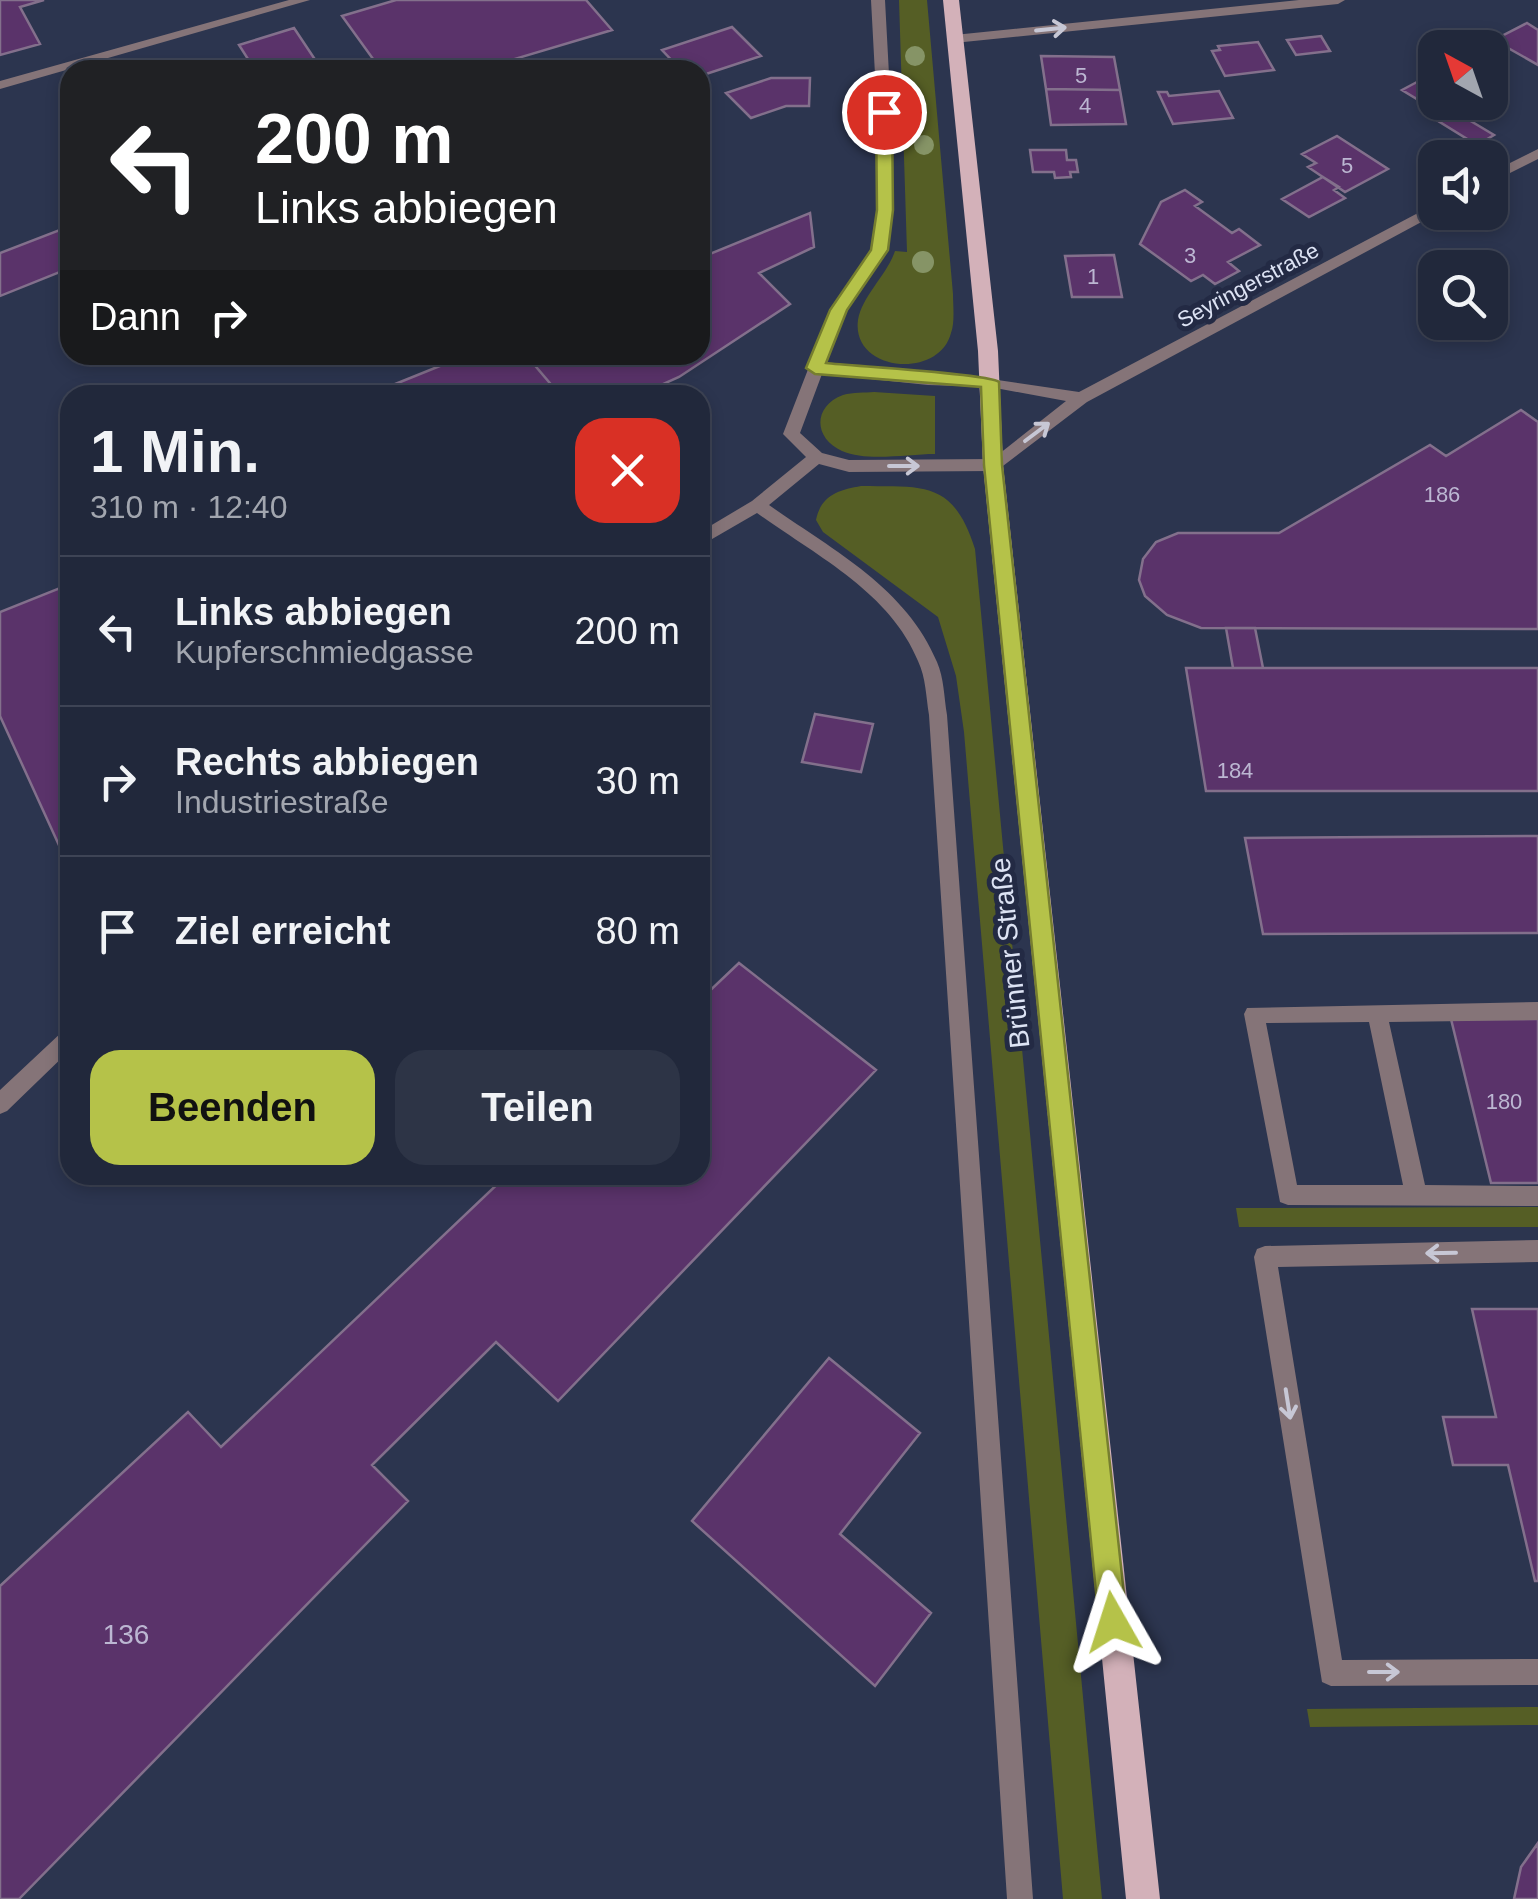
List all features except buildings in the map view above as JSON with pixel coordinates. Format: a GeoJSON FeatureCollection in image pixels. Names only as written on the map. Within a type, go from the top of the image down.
{"type":"FeatureCollection","features":[{"type":"Feature","properties":{"kind":"main road","name":"Brünner Straße"},"geometry":{"type":"LineString","coordinates":[[951,0],[990,382],[993,465],[1143,1899]]}},
{"type":"Feature","properties":{"kind":"street"},"geometry":{"type":"LineString","coordinates":[[92,60],[303,0]]}},
{"type":"Feature","properties":{"kind":"street"},"geometry":{"type":"LineString","coordinates":[[878,0],[886,149],[885,210],[879,250],[839,310],[791,434],[816,457],[850,466],[993,465]]}},
{"type":"Feature","properties":{"kind":"street"},"geometry":{"type":"LineString","coordinates":[[954,39],[1338,0]]}},
{"type":"Feature","properties":{"kind":"street"},"geometry":{"type":"LineString","coordinates":[[0,86],[60,69]]}},
{"type":"Feature","properties":{"kind":"street"},"geometry":{"type":"LineString","coordinates":[[1508,169],[1538,153]]}},
{"type":"Feature","properties":{"kind":"street","name":"Seyringerstraße"},"geometry":{"type":"LineString","coordinates":[[993,465],[1081,398],[1418,218]]}},
{"type":"Feature","properties":{"kind":"street"},"geometry":{"type":"LineString","coordinates":[[815,368],[990,382],[1081,398]]}},
{"type":"Feature","properties":{"kind":"street"},"geometry":{"type":"LineString","coordinates":[[710,534],[758,505],[816,457]]}},
{"type":"Feature","properties":{"kind":"street"},"geometry":{"type":"LineString","coordinates":[[758,505],[881,596],[907,622],[929,663],[938,715],[965,1076],[1020,1899]]}},
{"type":"Feature","properties":{"kind":"street"},"geometry":{"type":"LineString","coordinates":[[1538,1011],[1254,1014],[1288,1194],[1538,1196]]}},
{"type":"Feature","properties":{"kind":"street"},"geometry":{"type":"LineString","coordinates":[[1378,1013],[1416,1196]]}},
{"type":"Feature","properties":{"kind":"street"},"geometry":{"type":"LineString","coordinates":[[0,1104],[60,1047]]}},
{"type":"Feature","properties":{"kind":"street"},"geometry":{"type":"LineString","coordinates":[[1538,1251],[1265,1256],[1331,1673],[1538,1672]]}},
{"type":"Feature","properties":{"kind":"green space"},"geometry":{"type":"Polygon","coordinates":[[[899,0],[927,0],[954,314],[943,348],[930,358],[897,364],[868,351],[859,337],[858,320],[864,302],[895,251],[907,252],[899,0]]]}},
{"type":"Feature","properties":{"kind":"green space"},"geometry":{"type":"Polygon","coordinates":[[[874,392],[935,396],[935,454],[863,456],[832,445],[820,422],[826,407],[843,395],[874,392]]]}},
{"type":"Feature","properties":{"kind":"green space"},"geometry":{"type":"Polygon","coordinates":[[[861,486],[919,488],[946,499],[957,510],[975,549],[1102,1899],[1063,1899],[964,732],[956,676],[938,617],[823,532],[816,520],[822,505],[832,495],[861,486]]]}},
{"type":"Feature","properties":{"kind":"green space"},"geometry":{"type":"Polygon","coordinates":[[[1538,1207],[1538,1227],[1239,1227],[1236,1208],[1538,1207]]]}},
{"type":"Feature","properties":{"kind":"green space"},"geometry":{"type":"Polygon","coordinates":[[[1538,1707],[1538,1725],[1310,1727],[1307,1709],[1538,1707]]]}},
{"type":"Feature","properties":{"kind":"route"},"geometry":{"type":"LineString","coordinates":[[884,112],[885,210],[879,250],[839,310],[815,368],[990,382],[993,465],[1113,1622]]}}]}
